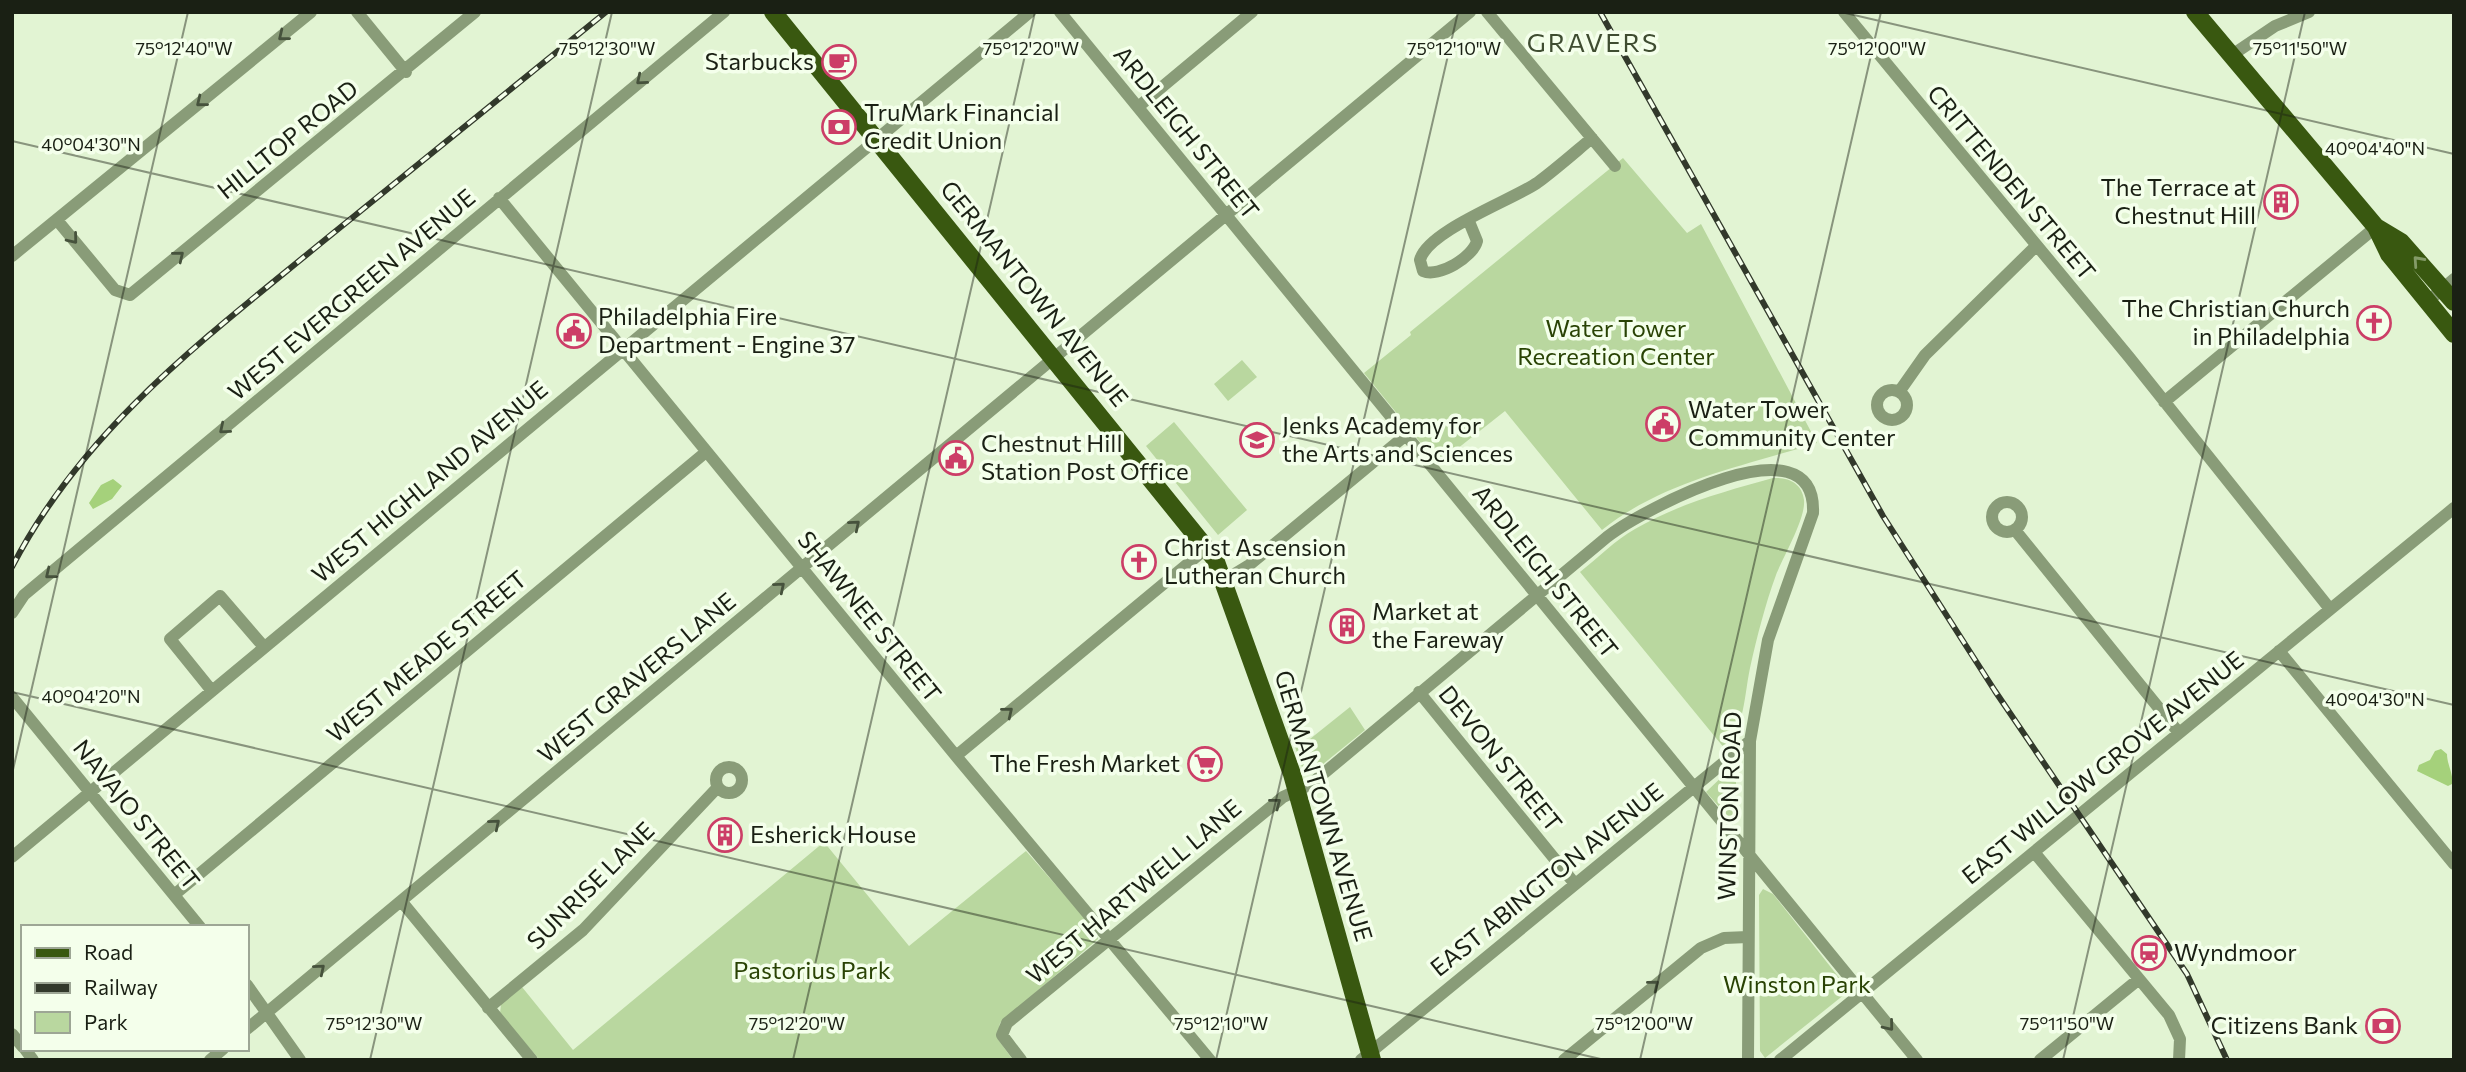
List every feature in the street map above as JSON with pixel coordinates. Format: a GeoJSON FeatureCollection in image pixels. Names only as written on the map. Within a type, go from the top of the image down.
{"type":"FeatureCollection","features":[{"type":"Feature","properties":{"kind":"main road","name":"GERMANTOWN AVENUE"},"geometry":{"type":"LineString","coordinates":[[772,12],[1208,548],[1225,580],[1297,790],[1368,1057]]}},
{"type":"Feature","properties":{"kind":"main road"},"geometry":{"type":"LineString","coordinates":[[2195,12],[2376,227],[2389,254],[2454,334]]}},
{"type":"Feature","properties":{"kind":"main road"},"geometry":{"type":"LineString","coordinates":[[2376,227],[2401,242],[2450,290]]}},
{"type":"Feature","properties":{"kind":"street"},"geometry":{"type":"LineString","coordinates":[[12,256],[312,12]]}},
{"type":"Feature","properties":{"kind":"street"},"geometry":{"type":"LineString","coordinates":[[356,12],[405,72]]}},
{"type":"Feature","properties":{"kind":"street","name":"HILLTOP ROAD"},"geometry":{"type":"LineString","coordinates":[[57,220],[115,289],[124,295],[135,292],[475,12]]}},
{"type":"Feature","properties":{"kind":"street","name":"WEST EVERGREEN AVENUE"},"geometry":{"type":"LineString","coordinates":[[12,613],[24,595],[724,12]]}},
{"type":"Feature","properties":{"kind":"street","name":"WEST HIGHLAND AVENUE"},"geometry":{"type":"LineString","coordinates":[[12,857],[1030,12]]}},
{"type":"Feature","properties":{"kind":"street","name":"ARDLEIGH STREET"},"geometry":{"type":"LineString","coordinates":[[1060,12],[1917,1060]]}},
{"type":"Feature","properties":{"kind":"street"},"geometry":{"type":"LineString","coordinates":[[1138,107],[1252,12]]}},
{"type":"Feature","properties":{"kind":"street","name":"WEST GRAVERS LANE"},"geometry":{"type":"LineString","coordinates":[[248,1029],[1470,12]]}},
{"type":"Feature","properties":{"kind":"street"},"geometry":{"type":"LineString","coordinates":[[1488,12],[1615,166]]}},
{"type":"Feature","properties":{"kind":"street","name":"CRITTENDEN STREET"},"geometry":{"type":"LineString","coordinates":[[1844,12],[2164,402],[2330,610]]}},
{"type":"Feature","properties":{"kind":"street"},"geometry":{"type":"LineString","coordinates":[[2232,55],[2275,26],[2309,12]]}},
{"type":"Feature","properties":{"kind":"street"},"geometry":{"type":"LineString","coordinates":[[1468,219],[1477,241],[1474,250],[1441,272],[1423,271],[1420,260],[1425,250],[1468,219],[1537,183],[1592,138]]}},
{"type":"Feature","properties":{"kind":"street","name":"SHAWNEE STREET"},"geometry":{"type":"LineString","coordinates":[[499,198],[802,569],[1210,1060]]}},
{"type":"Feature","properties":{"kind":"street"},"geometry":{"type":"LineString","coordinates":[[2164,402],[2376,227]]}},
{"type":"Feature","properties":{"kind":"street"},"geometry":{"type":"LineString","coordinates":[[1899,392],[1925,355],[2035,247]]}},
{"type":"Feature","properties":{"kind":"street"},"geometry":{"type":"LineString","coordinates":[[2427,302],[2450,290]]}},
{"type":"Feature","properties":{"kind":"street"},"geometry":{"type":"LineString","coordinates":[[1225,580],[1248,566],[1406,435]]}},
{"type":"Feature","properties":{"kind":"street","name":"WEST MEADE STREET"},"geometry":{"type":"LineString","coordinates":[[174,895],[706,452]]}},
{"type":"Feature","properties":{"kind":"street","name":"WEST HARTWELL LANE"},"geometry":{"type":"LineString","coordinates":[[1021,1060],[1004,1038],[1002,1031],[1007,1023],[1283,797],[1311,784],[1616,530],[1673,500],[1768,469],[1792,471],[1806,481]]}},
{"type":"Feature","properties":{"kind":"street","name":"WINSTON ROAD"},"geometry":{"type":"LineString","coordinates":[[1748,1060],[1747,853],[1750,741],[1768,640],[1813,513],[1813,495],[1806,481]]}},
{"type":"Feature","properties":{"kind":"street","name":"EAST WILLOW GROVE AVENUE"},"geometry":{"type":"LineString","coordinates":[[1780,1060],[2454,508]]}},
{"type":"Feature","properties":{"kind":"street"},"geometry":{"type":"LineString","coordinates":[[2015,530],[2179,733]]}},
{"type":"Feature","properties":{"kind":"street"},"geometry":{"type":"LineString","coordinates":[[956,755],[1208,548]]}},
{"type":"Feature","properties":{"kind":"street"},"geometry":{"type":"LineString","coordinates":[[212,691],[170,639],[220,596],[264,647]]}},
{"type":"Feature","properties":{"kind":"street"},"geometry":{"type":"LineString","coordinates":[[2279,651],[2454,864]]}},
{"type":"Feature","properties":{"kind":"street","name":"DEVON STREET"},"geometry":{"type":"LineString","coordinates":[[1419,692],[1575,884]]}},
{"type":"Feature","properties":{"kind":"street","name":"NAVAJO STREET"},"geometry":{"type":"LineString","coordinates":[[12,697],[198,925]]}},
{"type":"Feature","properties":{"kind":"street","name":"EAST ABINGTON AVENUE"},"geometry":{"type":"LineString","coordinates":[[1368,1057],[1750,741]]}},
{"type":"Feature","properties":{"kind":"street","name":"SUNRISE LANE"},"geometry":{"type":"LineString","coordinates":[[488,1009],[583,930],[718,787]]}},
{"type":"Feature","properties":{"kind":"street"},"geometry":{"type":"LineString","coordinates":[[2034,852],[2174,1023],[2180,1039],[2179,1060]]}},
{"type":"Feature","properties":{"kind":"street"},"geometry":{"type":"LineString","coordinates":[[402,902],[532,1060]]}},
{"type":"Feature","properties":{"kind":"street"},"geometry":{"type":"LineString","coordinates":[[1564,1060],[1694,953],[1718,939],[1748,937]]}},
{"type":"Feature","properties":{"kind":"street"},"geometry":{"type":"LineString","coordinates":[[2040,1060],[2139,979]]}},
{"type":"Feature","properties":{"kind":"street"},"geometry":{"type":"LineString","coordinates":[[248,986],[300,1060]]}},
{"type":"Feature","properties":{"kind":"green space","name":"Water Tower Recreation Center"},"geometry":{"type":"Polygon","coordinates":[[[1623,158],[1687,233],[1701,224],[1817,443],[1678,487],[1626,513],[1602,530],[1505,411],[1438,464],[1364,373],[1411,335],[1410,332],[1623,158]]]}},
{"type":"Feature","properties":{"kind":"green space"},"geometry":{"type":"Polygon","coordinates":[[[1242,360],[1257,377],[1228,401],[1214,384],[1242,360]]]}},
{"type":"Feature","properties":{"kind":"green space"},"geometry":{"type":"Polygon","coordinates":[[[1174,422],[1247,510],[1218,535],[1146,446],[1174,422]]]}},
{"type":"Feature","properties":{"kind":"green space"},"geometry":{"type":"Polygon","coordinates":[[[1773,478],[1789,480],[1797,485],[1803,494],[1804,508],[1772,586],[1750,668],[1743,711],[1732,740],[1725,749],[1580,572],[1620,538],[1651,520],[1702,499],[1773,478]]]}},
{"type":"Feature","properties":{"kind":"green space"},"geometry":{"type":"Polygon","coordinates":[[[1350,707],[1365,730],[1312,773],[1304,773],[1295,747],[1305,743],[1350,707]]]}},
{"type":"Feature","properties":{"kind":"green space"},"geometry":{"type":"Polygon","coordinates":[[[1733,770],[1736,774],[1736,814],[1730,819],[1706,792],[1728,771],[1733,770]]]}},
{"type":"Feature","properties":{"kind":"green space","name":"Pastorius Park"},"geometry":{"type":"Polygon","coordinates":[[[824,842],[909,946],[1026,851],[1097,932],[1098,939],[1000,1023],[997,1038],[1013,1060],[540,1060],[500,1014],[501,1004],[522,987],[573,1050],[824,842]]]}},
{"type":"Feature","properties":{"kind":"green space","name":"Winston Park"},"geometry":{"type":"Polygon","coordinates":[[[1763,889],[1773,894],[1848,989],[1765,1058],[1760,1051],[1759,895],[1763,889]]]}},
{"type":"Feature","properties":{"kind":"shaded area"},"geometry":{"type":"Polygon","coordinates":[[[113,479],[122,486],[112,499],[93,509],[89,503],[101,485],[113,479]]]}},
{"type":"Feature","properties":{"kind":"shaded area"},"geometry":{"type":"Polygon","coordinates":[[[2441,749],[2447,754],[2452,777],[2452,784],[2448,786],[2417,771],[2419,765],[2430,760],[2435,751],[2441,749]]]}},
{"type":"Feature","properties":{"kind":"railway"},"geometry":{"type":"LineString","coordinates":[[12,567],[41,517],[74,472],[110,429],[149,389],[233,315],[606,12]]}},
{"type":"Feature","properties":{"kind":"railway"},"geometry":{"type":"LineString","coordinates":[[1600,12],[1883,516],[1995,691],[2187,974],[2227,1060]]}},
{"type":"Feature","properties":{"kind":"place","name":"Starbucks"},"geometry":{"type":"Point","coordinates":[839,62]}},
{"type":"Feature","properties":{"kind":"place","name":"TruMark Financial Credit Union"},"geometry":{"type":"Point","coordinates":[839,127]}},
{"type":"Feature","properties":{"kind":"place","name":"The Terrace at Chestnut Hill"},"geometry":{"type":"Point","coordinates":[2281,202]}},
{"type":"Feature","properties":{"kind":"place","name":"The Christian Church in Philadelphia"},"geometry":{"type":"Point","coordinates":[2374,323]}},
{"type":"Feature","properties":{"kind":"place","name":"Philadelphia Fire Department - Engine 37"},"geometry":{"type":"Point","coordinates":[574,331]}},
{"type":"Feature","properties":{"kind":"place","name":"Water Tower Community Center"},"geometry":{"type":"Point","coordinates":[1663,424]}},
{"type":"Feature","properties":{"kind":"place","name":"Jenks Academy for the Arts and Sciences"},"geometry":{"type":"Point","coordinates":[1257,440]}},
{"type":"Feature","properties":{"kind":"place","name":"Chestnut Hill Station Post Office"},"geometry":{"type":"Point","coordinates":[956,458]}},
{"type":"Feature","properties":{"kind":"place","name":"Christ Ascension Lutheran Church"},"geometry":{"type":"Point","coordinates":[1139,562]}},
{"type":"Feature","properties":{"kind":"place","name":"Market at the Fareway"},"geometry":{"type":"Point","coordinates":[1347,626]}},
{"type":"Feature","properties":{"kind":"place","name":"The Fresh Market"},"geometry":{"type":"Point","coordinates":[1205,764]}},
{"type":"Feature","properties":{"kind":"place","name":"Esherick House"},"geometry":{"type":"Point","coordinates":[725,835]}},
{"type":"Feature","properties":{"kind":"place","name":"Wyndmoor"},"geometry":{"type":"Point","coordinates":[2149,953]}},
{"type":"Feature","properties":{"kind":"place","name":"Citizens Bank"},"geometry":{"type":"Point","coordinates":[2383,1026]}},
{"type":"Feature","properties":{"kind":"district","name":"GRAVERS"},"geometry":{"type":"Point","coordinates":[1593,43]}}]}
